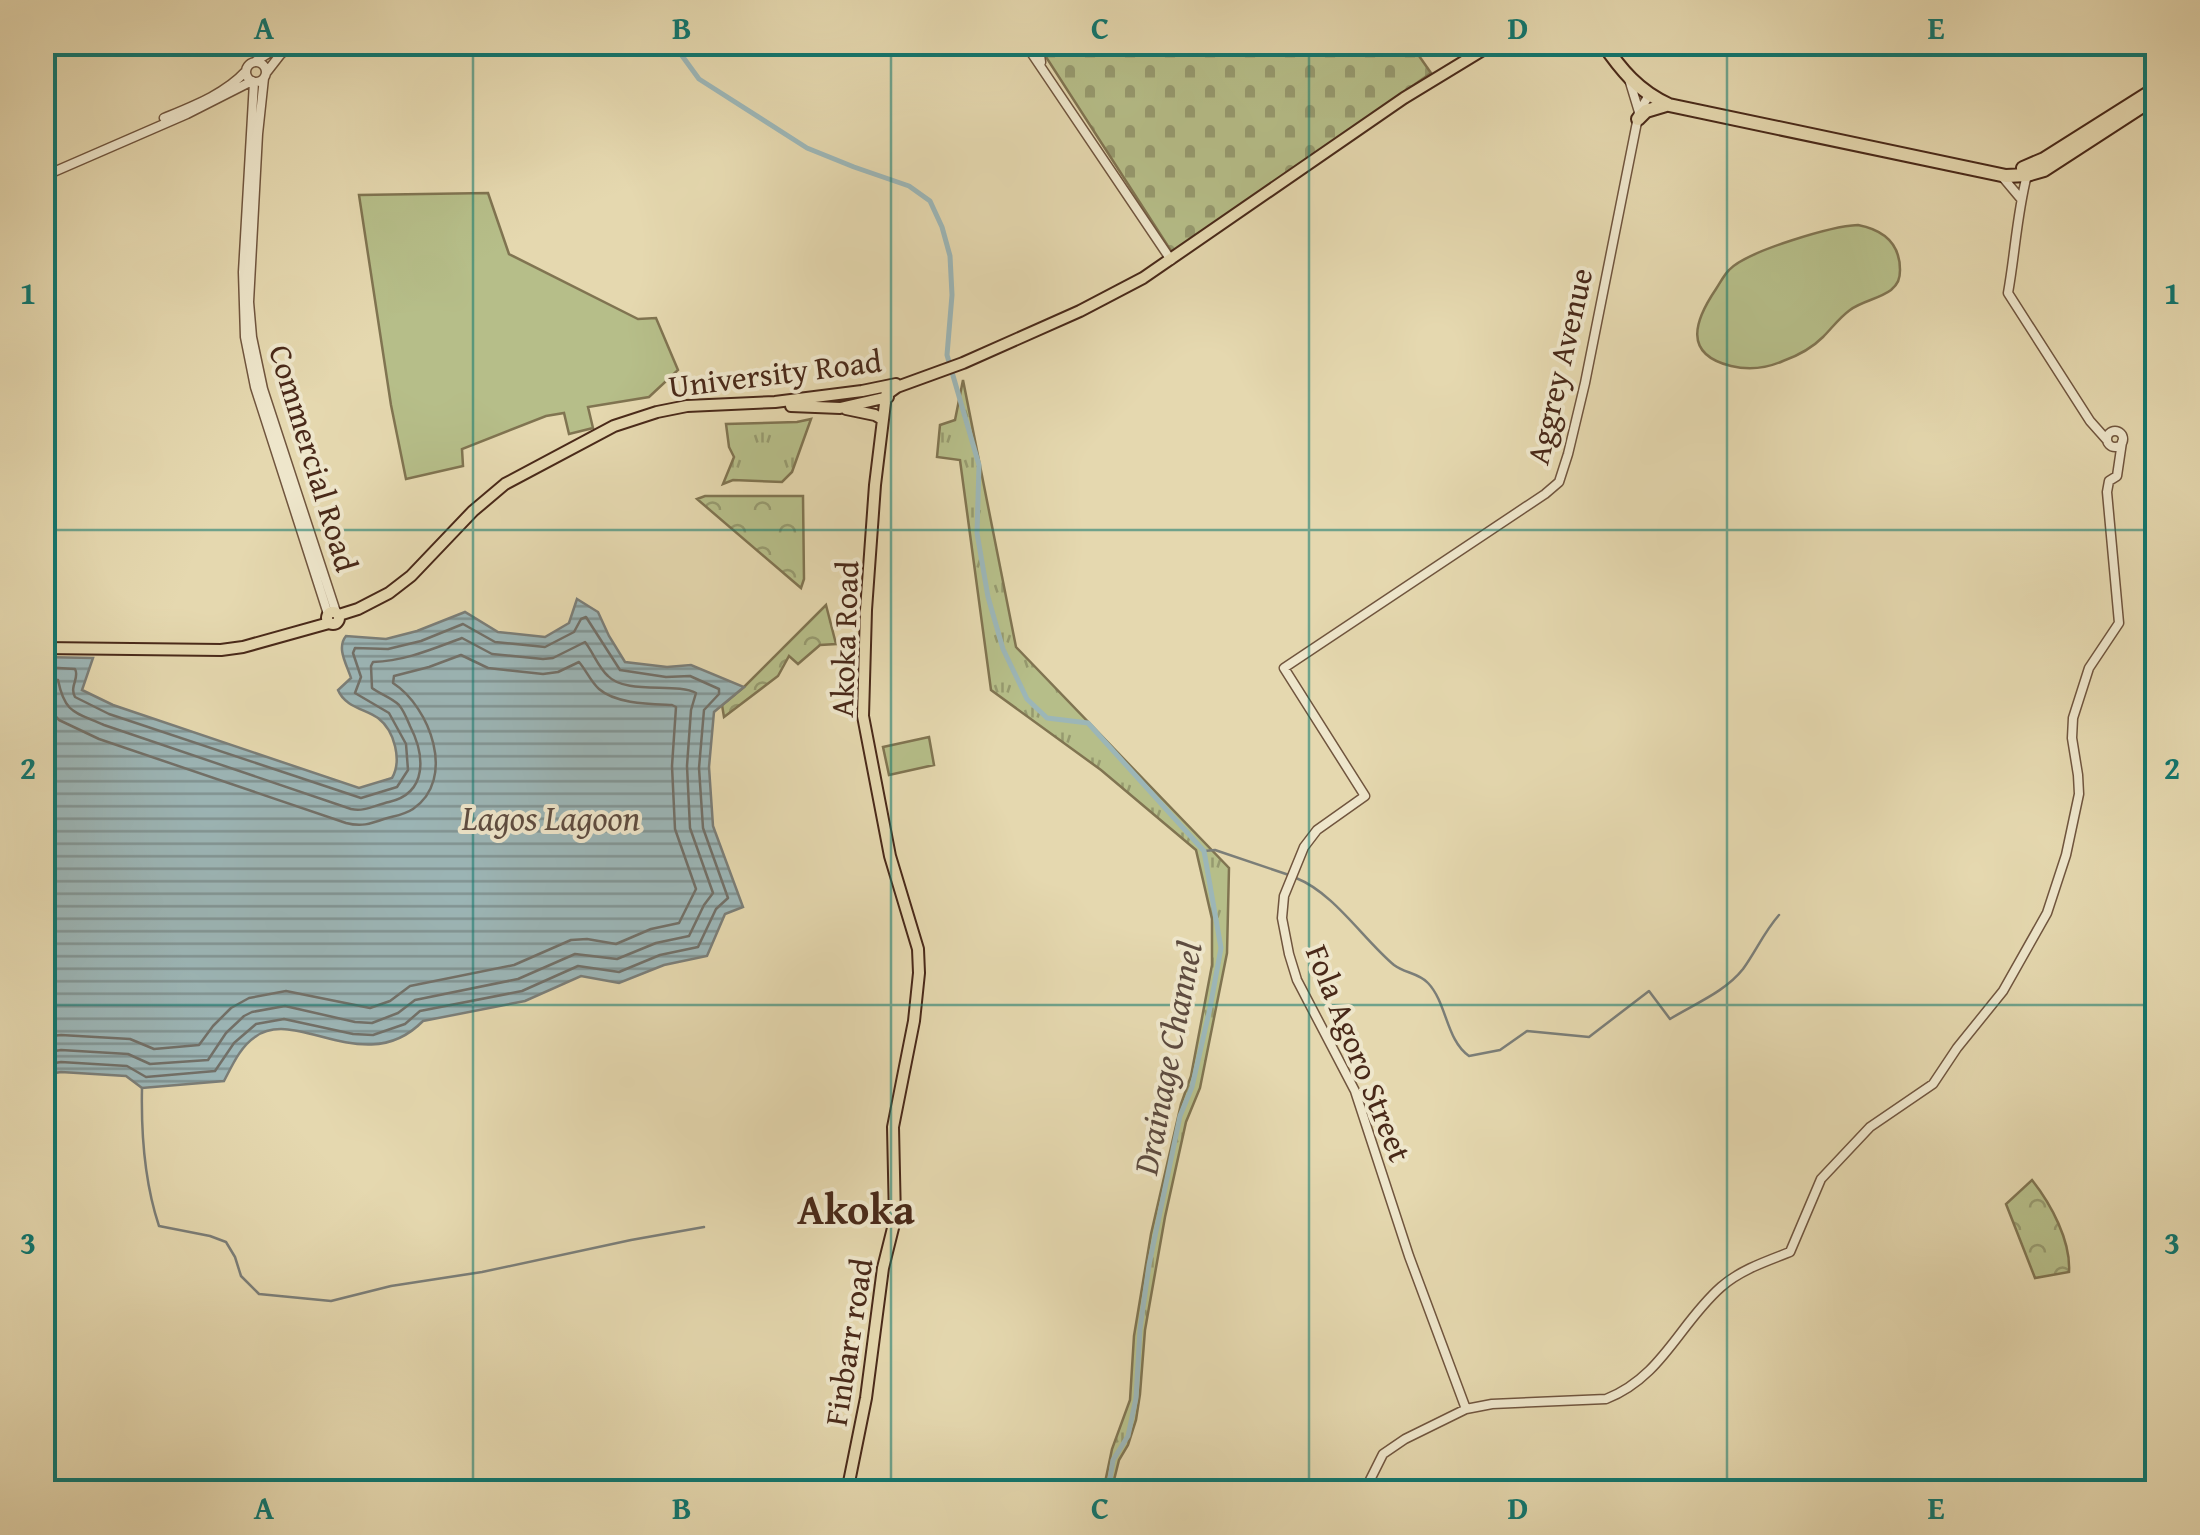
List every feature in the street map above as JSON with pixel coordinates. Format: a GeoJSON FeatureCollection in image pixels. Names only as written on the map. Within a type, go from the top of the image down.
{"type":"FeatureCollection","features":[{"type":"Feature","properties":{"kind":"highway"},"geometry":{"type":"LineString","coordinates":[[1605,42],[1629,79],[1669,105],[2000,174],[2026,175],[2059,162],[2158,96]]}},
{"type":"Feature","properties":{"kind":"highway"},"geometry":{"type":"LineString","coordinates":[[1605,42],[1640,81],[1663,96],[2001,171],[2036,163],[2158,87]]}},
{"type":"Feature","properties":{"kind":"highway"},"geometry":{"type":"LineString","coordinates":[[1639,115],[1650,108],[1669,105]]}},
{"type":"Feature","properties":{"kind":"main road"},"geometry":{"type":"LineString","coordinates":[[865,716],[889,391],[963,363],[1143,278],[1404,98],[1496,42]]}},
{"type":"Feature","properties":{"kind":"main road","name":"University Road"},"geometry":{"type":"LineString","coordinates":[[42,645],[214,646],[260,638],[333,617],[382,602],[414,582],[478,514],[514,484],[607,434],[660,415],[686,411],[800,405],[840,408],[887,403],[899,392],[950,368]]}},
{"type":"Feature","properties":{"kind":"main road","name":"University Road"},"geometry":{"type":"LineString","coordinates":[[333,617],[366,605],[412,576],[473,511],[505,484],[614,426],[687,406],[775,402],[862,391],[922,378]]}},
{"type":"Feature","properties":{"kind":"main road"},"geometry":{"type":"LineString","coordinates":[[862,391],[876,393],[887,403]]}},
{"type":"Feature","properties":{"kind":"main road"},"geometry":{"type":"LineString","coordinates":[[826,407],[834,400],[829,394]]}},
{"type":"Feature","properties":{"kind":"main road","name":"Akoka Road"},"geometry":{"type":"LineString","coordinates":[[887,403],[882,420],[866,610],[865,716],[890,856],[922,962]]}},
{"type":"Feature","properties":{"kind":"main road"},"geometry":{"type":"LineString","coordinates":[[840,408],[882,420]]}},
{"type":"Feature","properties":{"kind":"main road","name":"Finbarr road"},"geometry":{"type":"LineString","coordinates":[[850,1492],[861,1440],[883,1268],[895,1220],[893,1127],[922,962]]}},
{"type":"Feature","properties":{"kind":"street"},"geometry":{"type":"LineString","coordinates":[[42,174],[226,88],[249,65],[286,42]]}},
{"type":"Feature","properties":{"kind":"street"},"geometry":{"type":"LineString","coordinates":[[42,174],[253,82],[265,75],[294,42]]}},
{"type":"Feature","properties":{"kind":"street"},"geometry":{"type":"LineString","coordinates":[[1024,42],[1172,260]]}},
{"type":"Feature","properties":{"kind":"street"},"geometry":{"type":"LineString","coordinates":[[1038,42],[1042,67]]}},
{"type":"Feature","properties":{"kind":"street"},"geometry":{"type":"LineString","coordinates":[[282,53],[286,63]]}},
{"type":"Feature","properties":{"kind":"street"},"geometry":{"type":"LineString","coordinates":[[254,62],[263,64],[265,75]]}},
{"type":"Feature","properties":{"kind":"street"},"geometry":{"type":"LineString","coordinates":[[246,71],[253,82]]}},
{"type":"Feature","properties":{"kind":"street","name":"Commercial Road"},"geometry":{"type":"LineString","coordinates":[[265,75],[249,302],[252,337],[263,389],[333,617]]}},
{"type":"Feature","properties":{"kind":"street"},"geometry":{"type":"LineString","coordinates":[[1629,79],[1639,115]]}},
{"type":"Feature","properties":{"kind":"street","name":"Commercial Road"},"geometry":{"type":"LineString","coordinates":[[253,82],[243,272],[244,338],[255,388],[333,617]]}},
{"type":"Feature","properties":{"kind":"street"},"geometry":{"type":"LineString","coordinates":[[1639,115],[1649,95]]}},
{"type":"Feature","properties":{"kind":"street","name":"Aggrey Avenue"},"geometry":{"type":"LineString","coordinates":[[1365,796],[1284,668],[1560,482],[1585,384],[1639,115]]}},
{"type":"Feature","properties":{"kind":"street"},"geometry":{"type":"LineString","coordinates":[[2000,174],[2020,199]]}},
{"type":"Feature","properties":{"kind":"street"},"geometry":{"type":"LineString","coordinates":[[2026,175],[2008,293],[2120,466]]}},
{"type":"Feature","properties":{"kind":"street"},"geometry":{"type":"LineString","coordinates":[[1364,1492],[1383,1454],[1466,1408],[1606,1398],[1642,1378],[1724,1284],[1790,1252],[1822,1180],[1870,1127],[1933,1084],[2003,991],[2047,914],[2066,855],[2078,794],[2073,718],[2089,668],[2119,623],[2107,492],[2120,466],[2122,442],[2120,432],[2090,421]]}},
{"type":"Feature","properties":{"kind":"street"},"geometry":{"type":"LineString","coordinates":[[2108,443],[2107,435],[2114,430]]}},
{"type":"Feature","properties":{"kind":"street"},"geometry":{"type":"LineString","coordinates":[[2108,443],[2115,447],[2122,442]]}},
{"type":"Feature","properties":{"kind":"street","name":"Fola Agoro Street"},"geometry":{"type":"LineString","coordinates":[[1365,796],[1316,830],[1304,847],[1284,896],[1282,918],[1297,980],[1355,1092],[1408,1256],[1466,1408]]}},
{"type":"Feature","properties":{"kind":"green space"},"geometry":{"type":"Polygon","coordinates":[[[1037,43],[1410,43],[1431,73],[1173,254],[1037,43]]]}},
{"type":"Feature","properties":{"kind":"green space"},"geometry":{"type":"Polygon","coordinates":[[[488,193],[509,254],[638,319],[656,318],[678,370],[649,397],[588,407],[593,428],[569,434],[564,413],[546,416],[462,449],[463,466],[406,479],[359,195],[488,193]]]}},
{"type":"Feature","properties":{"kind":"green space"},"geometry":{"type":"Polygon","coordinates":[[[1858,225],[1876,230],[1894,245],[1900,273],[1891,290],[1855,307],[1814,345],[1777,363],[1737,367],[1715,361],[1705,353],[1699,345],[1699,324],[1729,270],[1753,255],[1790,241],[1858,225]]]}},
{"type":"Feature","properties":{"kind":"green space"},"geometry":{"type":"Polygon","coordinates":[[[963,380],[1016,647],[1229,868],[1227,953],[1200,1088],[1186,1122],[1165,1217],[1145,1330],[1136,1420],[1111,1492],[1103,1492],[1112,1449],[1130,1400],[1134,1336],[1151,1234],[1191,1076],[1212,965],[1212,919],[1196,850],[1101,770],[991,690],[960,460],[937,457],[940,425],[955,420],[963,380]]]}},
{"type":"Feature","properties":{"kind":"green space"},"geometry":{"type":"Polygon","coordinates":[[[811,419],[792,472],[782,482],[733,480],[723,484],[734,457],[726,424],[811,419]]]}},
{"type":"Feature","properties":{"kind":"green space"},"geometry":{"type":"Polygon","coordinates":[[[803,496],[801,588],[697,499],[803,496]]]}},
{"type":"Feature","properties":{"kind":"green space"},"geometry":{"type":"Polygon","coordinates":[[[826,605],[836,644],[820,645],[798,664],[789,656],[778,676],[724,717],[722,705],[826,605]]]}},
{"type":"Feature","properties":{"kind":"green space"},"geometry":{"type":"Polygon","coordinates":[[[929,737],[934,765],[889,775],[883,747],[929,737]]]}},
{"type":"Feature","properties":{"kind":"green space"},"geometry":{"type":"Polygon","coordinates":[[[2032,1180],[2058,1223],[2067,1248],[2069,1272],[2035,1278],[2006,1204],[2032,1180]]]}},
{"type":"Feature","properties":{"kind":"water","name":"Lagos Lagoon"},"geometry":{"type":"Polygon","coordinates":[[[577,599],[598,612],[625,662],[667,667],[691,665],[744,687],[714,712],[709,767],[713,826],[743,907],[725,914],[707,956],[664,965],[619,983],[581,976],[525,1001],[423,1021],[401,1037],[378,1044],[355,1044],[272,1030],[245,1046],[224,1081],[142,1088],[126,1076],[61,1072],[43,1075],[43,657],[93,658],[82,690],[113,705],[359,788],[392,778],[396,755],[393,738],[384,724],[350,704],[338,690],[351,678],[342,651],[346,636],[386,639],[465,612],[498,632],[545,637],[569,623],[577,599]]]}},
{"type":"Feature","properties":{"kind":"waterway","name":"Drainage Channel"},"geometry":{"type":"LineString","coordinates":[[672,42],[699,79],[807,148],[909,186],[930,201],[950,256],[952,295],[947,355],[979,465],[977,533],[988,597],[1003,649],[1027,699],[1047,718],[1088,723],[1204,851],[1221,948],[1149,1265],[1136,1398],[1128,1436],[1113,1460],[1108,1492]]}},
{"type":"Feature","properties":{"kind":"waterway"},"geometry":{"type":"LineString","coordinates":[[1204,851],[1215,850],[1289,875]]}},
{"type":"Feature","properties":{"kind":"waterway"},"geometry":{"type":"LineString","coordinates":[[1296,878],[1336,905],[1394,965],[1428,983],[1456,1041],[1469,1056],[1500,1050],[1527,1031],[1589,1037],[1649,991],[1670,1019],[1736,977],[1779,915]]}},
{"type":"Feature","properties":{"kind":"waterway"},"geometry":{"type":"LineString","coordinates":[[142,1088],[144,1158],[159,1226],[226,1242],[241,1276],[259,1294],[331,1301],[391,1286],[482,1272],[704,1227]]}},
{"type":"Feature","properties":{"kind":"district","name":"Akoka"},"geometry":{"type":"Point","coordinates":[856,1208]}}]}
